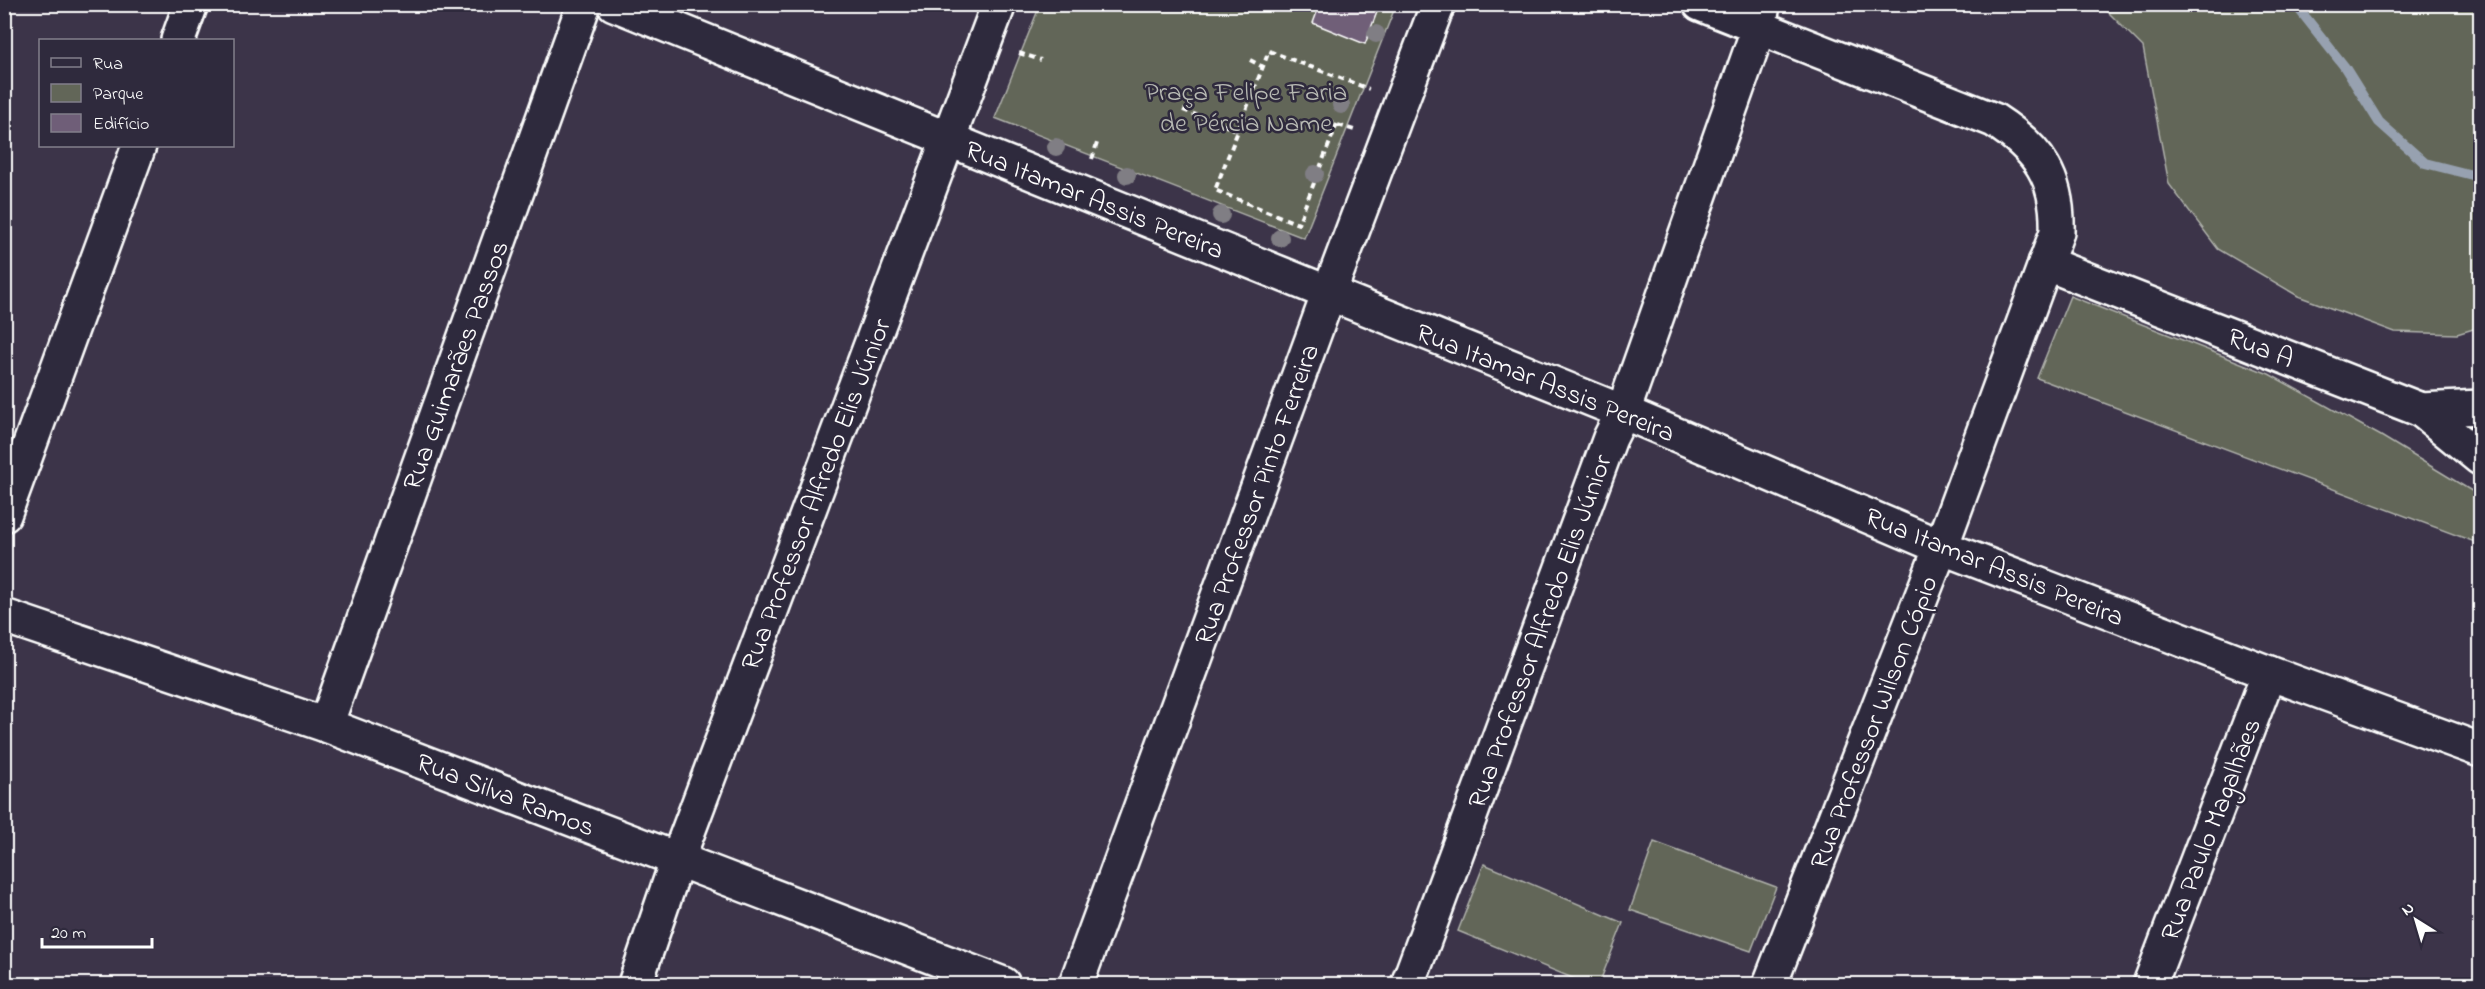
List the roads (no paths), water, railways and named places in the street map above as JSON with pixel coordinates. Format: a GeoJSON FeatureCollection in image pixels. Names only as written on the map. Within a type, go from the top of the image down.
{"type":"FeatureCollection","features":[{"type":"Feature","properties":{"kind":"street"},"geometry":{"type":"LineString","coordinates":[[178,39],[191,4]]}},
{"type":"Feature","properties":{"kind":"street","name":"Rua Guimarães Passos"},"geometry":{"type":"LineString","coordinates":[[326,725],[584,4]]}},
{"type":"Feature","properties":{"kind":"street","name":"Rua Itamar Assis Pereira"},"geometry":{"type":"LineString","coordinates":[[614,4],[1623,412],[1941,547],[2269,673],[2481,750]]}},
{"type":"Feature","properties":{"kind":"street","name":"Rua Professor Alfredo Elis Júnior"},"geometry":{"type":"LineString","coordinates":[[635,984],[677,861],[999,4]]}},
{"type":"Feature","properties":{"kind":"street","name":"Rua Professor Pinto Ferreira"},"geometry":{"type":"LineString","coordinates":[[1076,984],[1329,293],[1438,4]]}},
{"type":"Feature","properties":{"kind":"street","name":"Rua Professor Wilson Cópio"},"geometry":{"type":"LineString","coordinates":[[1700,4],[1761,16],[1994,120],[2011,131],[2043,163],[2053,186],[2058,207],[2057,232],[1941,547],[1770,984]]}},
{"type":"Feature","properties":{"kind":"street","name":"Rua Professor Alfredo Elis Júnior"},"geometry":{"type":"LineString","coordinates":[[1408,984],[1610,438],[1623,412],[1761,16]]}},
{"type":"Feature","properties":{"kind":"street"},"geometry":{"type":"LineString","coordinates":[[4,515],[139,147]]}},
{"type":"Feature","properties":{"kind":"street","name":"Rua A"},"geometry":{"type":"LineString","coordinates":[[2045,263],[2421,410],[2481,407]]}},
{"type":"Feature","properties":{"kind":"street"},"geometry":{"type":"LineString","coordinates":[[2421,410],[2481,458]]}},
{"type":"Feature","properties":{"kind":"street","name":"Rua Silva Ramos"},"geometry":{"type":"LineString","coordinates":[[4,616],[326,725],[1003,984]]}},
{"type":"Feature","properties":{"kind":"street","name":"Rua Paulo Magalhães"},"geometry":{"type":"LineString","coordinates":[[2150,984],[2269,673]]}},
{"type":"Feature","properties":{"kind":"waterway"},"geometry":{"type":"LineString","coordinates":[[2295,4],[2344,66],[2379,122],[2425,163],[2480,177]]}},
{"type":"Feature","properties":{"kind":"park label","name":"Praça Felipe Faria de Pércia Name"},"geometry":{"type":"Point","coordinates":[1246,106]}}]}
